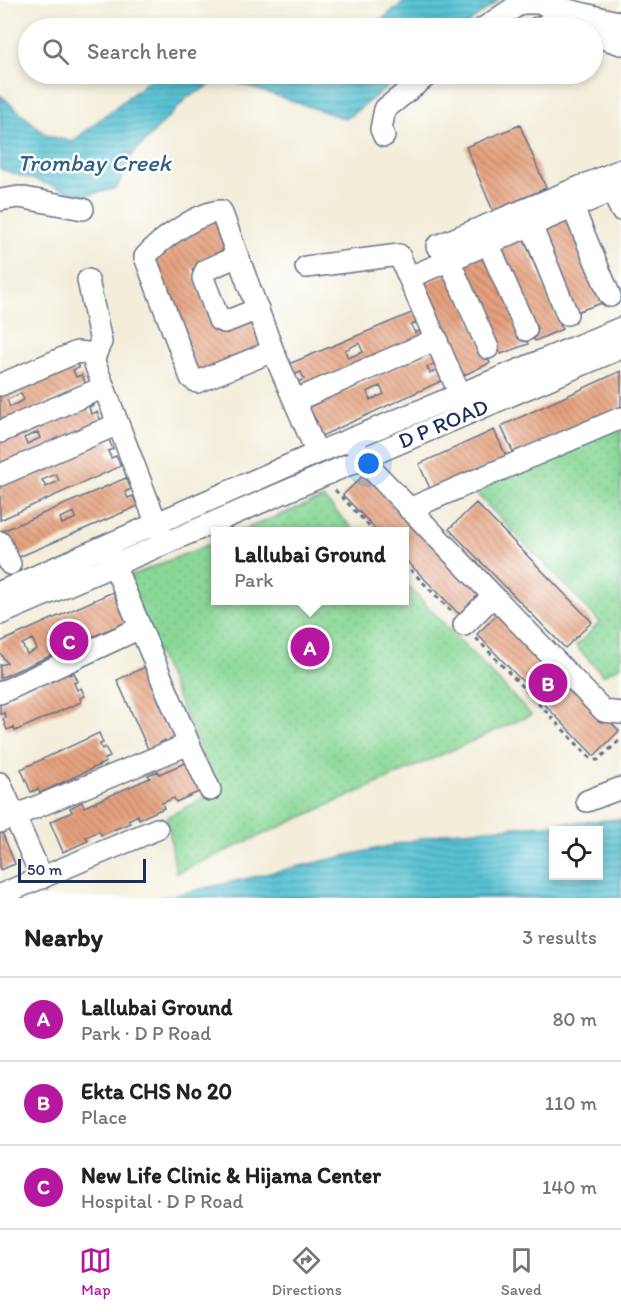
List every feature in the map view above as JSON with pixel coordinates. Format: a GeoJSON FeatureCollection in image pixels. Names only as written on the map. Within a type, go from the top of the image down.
{"type":"FeatureCollection","features":[{"type":"Feature","properties":{"kind":"street"},"geometry":{"type":"LineString","coordinates":[[499,18],[521,3],[554,7],[574,18]]}},
{"type":"Feature","properties":{"kind":"street"},"geometry":{"type":"LineString","coordinates":[[550,18],[554,7]]}},
{"type":"Feature","properties":{"kind":"street"},"geometry":{"type":"LineString","coordinates":[[603,27],[621,23]]}},
{"type":"Feature","properties":{"kind":"street"},"geometry":{"type":"LineString","coordinates":[[603,34],[621,44]]}},
{"type":"Feature","properties":{"kind":"street"},"geometry":{"type":"LineString","coordinates":[[384,136],[381,129],[385,109],[416,84]]}},
{"type":"Feature","properties":{"kind":"street"},"geometry":{"type":"LineString","coordinates":[[410,276],[443,253],[621,170]]}},
{"type":"Feature","properties":{"kind":"street"},"geometry":{"type":"LineString","coordinates":[[443,253],[488,243],[573,208],[618,196]]}},
{"type":"Feature","properties":{"kind":"street"},"geometry":{"type":"LineString","coordinates":[[0,200],[20,197],[83,209]]}},
{"type":"Feature","properties":{"kind":"street"},"geometry":{"type":"LineString","coordinates":[[573,208],[610,296]]}},
{"type":"Feature","properties":{"kind":"street"},"geometry":{"type":"LineString","coordinates":[[273,351],[197,382],[191,378],[145,257],[188,223],[213,211],[221,211],[273,351],[317,453]]}},
{"type":"Feature","properties":{"kind":"street"},"geometry":{"type":"LineString","coordinates":[[531,225],[567,314]]}},
{"type":"Feature","properties":{"kind":"street"},"geometry":{"type":"LineString","coordinates":[[488,243],[526,330]]}},
{"type":"Feature","properties":{"kind":"street"},"geometry":{"type":"LineString","coordinates":[[443,253],[488,348]]}},
{"type":"Feature","properties":{"kind":"street"},"geometry":{"type":"LineString","coordinates":[[306,267],[397,254],[410,276],[460,395]]}},
{"type":"Feature","properties":{"kind":"street"},"geometry":{"type":"LineString","coordinates":[[238,256],[206,270],[203,278],[219,320],[225,322],[258,309]]}},
{"type":"Feature","properties":{"kind":"street"},"geometry":{"type":"LineString","coordinates":[[88,280],[101,342],[93,359],[165,544]]}},
{"type":"Feature","properties":{"kind":"street","name":"D P ROAD"},"geometry":{"type":"LineString","coordinates":[[0,614],[321,476],[357,449],[460,395],[621,328]]}},
{"type":"Feature","properties":{"kind":"street"},"geometry":{"type":"LineString","coordinates":[[296,400],[437,339]]}},
{"type":"Feature","properties":{"kind":"street","name":"D P ROAD"},"geometry":{"type":"LineString","coordinates":[[0,592],[317,453],[357,449],[621,348]]}},
{"type":"Feature","properties":{"kind":"street"},"geometry":{"type":"LineString","coordinates":[[0,385],[77,352],[96,354]]}},
{"type":"Feature","properties":{"kind":"street"},"geometry":{"type":"LineString","coordinates":[[0,432],[104,387]]}},
{"type":"Feature","properties":{"kind":"street"},"geometry":{"type":"LineString","coordinates":[[409,509],[621,418]]}},
{"type":"Feature","properties":{"kind":"street"},"geometry":{"type":"LineString","coordinates":[[0,475],[118,424]]}},
{"type":"Feature","properties":{"kind":"street"},"geometry":{"type":"LineString","coordinates":[[357,449],[409,509],[604,711],[621,713]]}},
{"type":"Feature","properties":{"kind":"street"},"geometry":{"type":"LineString","coordinates":[[0,542],[10,564]]}},
{"type":"Feature","properties":{"kind":"street"},"geometry":{"type":"LineString","coordinates":[[105,546],[210,790]]}},
{"type":"Feature","properties":{"kind":"street"},"geometry":{"type":"LineString","coordinates":[[464,625],[493,596]]}},
{"type":"Feature","properties":{"kind":"street"},"geometry":{"type":"LineString","coordinates":[[0,693],[140,628]]}},
{"type":"Feature","properties":{"kind":"street"},"geometry":{"type":"LineString","coordinates":[[7,819],[189,744]]}},
{"type":"Feature","properties":{"kind":"street"},"geometry":{"type":"LineString","coordinates":[[0,783],[7,819],[42,878]]}},
{"type":"Feature","properties":{"kind":"street"},"geometry":{"type":"LineString","coordinates":[[587,801],[621,788]]}},
{"type":"Feature","properties":{"kind":"street"},"geometry":{"type":"LineString","coordinates":[[0,895],[157,829]]}},
{"type":"Feature","properties":{"kind":"path"},"geometry":{"type":"LineString","coordinates":[[321,476],[371,527]]}},
{"type":"Feature","properties":{"kind":"path"},"geometry":{"type":"LineString","coordinates":[[409,567],[586,756],[592,760],[598,760],[621,739]]}},
{"type":"Feature","properties":{"kind":"green space"},"geometry":{"type":"Polygon","coordinates":[[[621,419],[621,666],[603,675],[576,646],[600,622],[471,488],[621,419]]]}},
{"type":"Feature","properties":{"kind":"green space"},"geometry":{"type":"Polygon","coordinates":[[[323,498],[351,527],[250,527],[323,498]]]}},
{"type":"Feature","properties":{"kind":"green space"},"geometry":{"type":"Polygon","coordinates":[[[211,544],[211,605],[409,605],[409,587],[531,715],[176,873],[167,817],[218,791],[125,578],[211,544]]]}},
{"type":"Feature","properties":{"kind":"water"},"geometry":{"type":"Polygon","coordinates":[[[406,0],[499,0],[475,18],[384,18],[406,0]]]}},
{"type":"Feature","properties":{"kind":"water","name":"Trombay Creek"},"geometry":{"type":"Polygon","coordinates":[[[144,84],[212,84],[187,98],[131,156],[117,188],[84,196],[0,169],[0,95],[46,135],[72,142],[144,84]]]}},
{"type":"Feature","properties":{"kind":"water","name":"Trombay Creek"},"geometry":{"type":"Polygon","coordinates":[[[241,84],[391,84],[346,119],[241,84]]]}},
{"type":"Feature","properties":{"kind":"water"},"geometry":{"type":"Polygon","coordinates":[[[621,819],[621,898],[161,898],[450,832],[621,819]]]}},
{"type":"Feature","properties":{"kind":"building"},"geometry":{"type":"Polygon","coordinates":[[[520,125],[546,188],[493,211],[466,147],[520,125]]]}},
{"type":"Feature","properties":{"kind":"building"},"geometry":{"type":"Polygon","coordinates":[[[569,218],[605,302],[576,312],[539,228],[569,218]]]}},
{"type":"Feature","properties":{"kind":"building"},"geometry":{"type":"Polygon","coordinates":[[[220,220],[232,256],[192,269],[215,330],[255,316],[268,348],[197,375],[150,258],[178,242],[178,234],[220,220]]]}},
{"type":"Feature","properties":{"kind":"building"},"geometry":{"type":"Polygon","coordinates":[[[523,237],[562,329],[535,341],[496,249],[523,237]]]}},
{"type":"Feature","properties":{"kind":"building"},"geometry":{"type":"Polygon","coordinates":[[[486,252],[528,344],[501,354],[460,265],[486,252]]]}},
{"type":"Feature","properties":{"kind":"building"},"geometry":{"type":"Polygon","coordinates":[[[450,272],[490,363],[460,377],[419,285],[450,272]]]}},
{"type":"Feature","properties":{"kind":"building"},"geometry":{"type":"Polygon","coordinates":[[[419,310],[423,320],[411,325],[415,333],[426,328],[430,338],[300,391],[296,383],[304,379],[301,372],[293,375],[289,364],[419,310]],[[359,343],[345,350],[348,358],[363,352],[359,343]]]}},
{"type":"Feature","properties":{"kind":"building"},"geometry":{"type":"Polygon","coordinates":[[[435,350],[441,361],[427,367],[430,373],[443,367],[448,378],[317,438],[311,425],[317,422],[313,415],[308,417],[304,409],[435,350]],[[380,386],[367,392],[370,400],[384,394],[380,386]]]}},
{"type":"Feature","properties":{"kind":"building"},"geometry":{"type":"Polygon","coordinates":[[[74,357],[79,368],[73,370],[76,377],[82,375],[86,385],[0,424],[0,390],[74,357]],[[21,393],[7,400],[10,407],[24,400],[21,393]]]}},
{"type":"Feature","properties":{"kind":"building"},"geometry":{"type":"Polygon","coordinates":[[[621,371],[621,407],[515,456],[501,426],[621,371]]]}},
{"type":"Feature","properties":{"kind":"building"},"geometry":{"type":"Polygon","coordinates":[[[90,396],[94,405],[89,407],[91,414],[97,412],[102,423],[0,467],[0,435],[90,396]],[[38,432],[24,438],[27,444],[40,438],[38,432]]]}},
{"type":"Feature","properties":{"kind":"building"},"geometry":{"type":"Polygon","coordinates":[[[494,430],[507,458],[432,493],[419,464],[494,430]]]}},
{"type":"Feature","properties":{"kind":"building"},"geometry":{"type":"Polygon","coordinates":[[[108,438],[113,449],[108,451],[111,458],[116,456],[121,466],[0,520],[0,486],[108,438]],[[56,474],[42,480],[46,487],[59,481],[56,474]]]}},
{"type":"Feature","properties":{"kind":"building"},"geometry":{"type":"Polygon","coordinates":[[[367,472],[482,591],[459,614],[409,563],[409,527],[374,527],[343,495],[367,472]]]}},
{"type":"Feature","properties":{"kind":"building"},"geometry":{"type":"Polygon","coordinates":[[[126,478],[131,489],[125,492],[128,498],[133,496],[138,506],[12,560],[0,532],[126,478]],[[74,512],[60,518],[62,524],[76,518],[74,512]]]}},
{"type":"Feature","properties":{"kind":"building"},"geometry":{"type":"Polygon","coordinates":[[[476,503],[592,622],[565,648],[449,529],[476,503]]]}},
{"type":"Feature","properties":{"kind":"building"},"geometry":{"type":"Polygon","coordinates":[[[115,591],[128,621],[0,678],[0,665],[7,663],[0,653],[0,642],[115,591]],[[32,639],[22,644],[27,654],[37,649],[32,639]]]}},
{"type":"Feature","properties":{"kind":"building"},"geometry":{"type":"Polygon","coordinates":[[[502,610],[619,731],[594,756],[477,634],[502,610]]]}},
{"type":"Feature","properties":{"kind":"building"},"geometry":{"type":"Polygon","coordinates":[[[147,666],[178,735],[174,737],[176,742],[168,746],[165,740],[160,743],[162,748],[154,752],[152,747],[148,749],[117,680],[147,666]]]}},
{"type":"Feature","properties":{"kind":"building"},"geometry":{"type":"Polygon","coordinates":[[[67,670],[69,675],[74,673],[78,681],[74,683],[77,690],[81,688],[85,696],[80,698],[81,702],[15,731],[14,727],[7,730],[3,719],[6,718],[4,713],[0,714],[0,703],[67,670]]]}},
{"type":"Feature","properties":{"kind":"building"},"geometry":{"type":"Polygon","coordinates":[[[99,733],[103,743],[100,744],[102,749],[105,747],[110,757],[105,759],[106,762],[40,793],[38,789],[31,792],[21,769],[99,733]]]}},
{"type":"Feature","properties":{"kind":"building"},"geometry":{"type":"Polygon","coordinates":[[[190,761],[203,790],[176,802],[174,798],[162,803],[164,808],[139,819],[138,815],[128,820],[130,823],[101,835],[99,831],[86,837],[88,841],[63,852],[50,822],[72,812],[70,808],[82,802],[84,807],[150,778],[148,775],[158,771],[159,774],[190,761]]]}},
{"type":"Feature","properties":{"kind":"building"},"geometry":{"type":"Polygon","coordinates":[[[2,832],[15,864],[0,870],[0,833],[2,832]]]}},
{"type":"Feature","properties":{"kind":"place","name":"New Life Clinic & Hijama Center"},"geometry":{"type":"Point","coordinates":[69,641]}},
{"type":"Feature","properties":{"kind":"place","name":"Lallubai Ground"},"geometry":{"type":"Point","coordinates":[310,647]}},
{"type":"Feature","properties":{"kind":"place","name":"Ekta CHS No 20"},"geometry":{"type":"Point","coordinates":[548,683]}}]}
